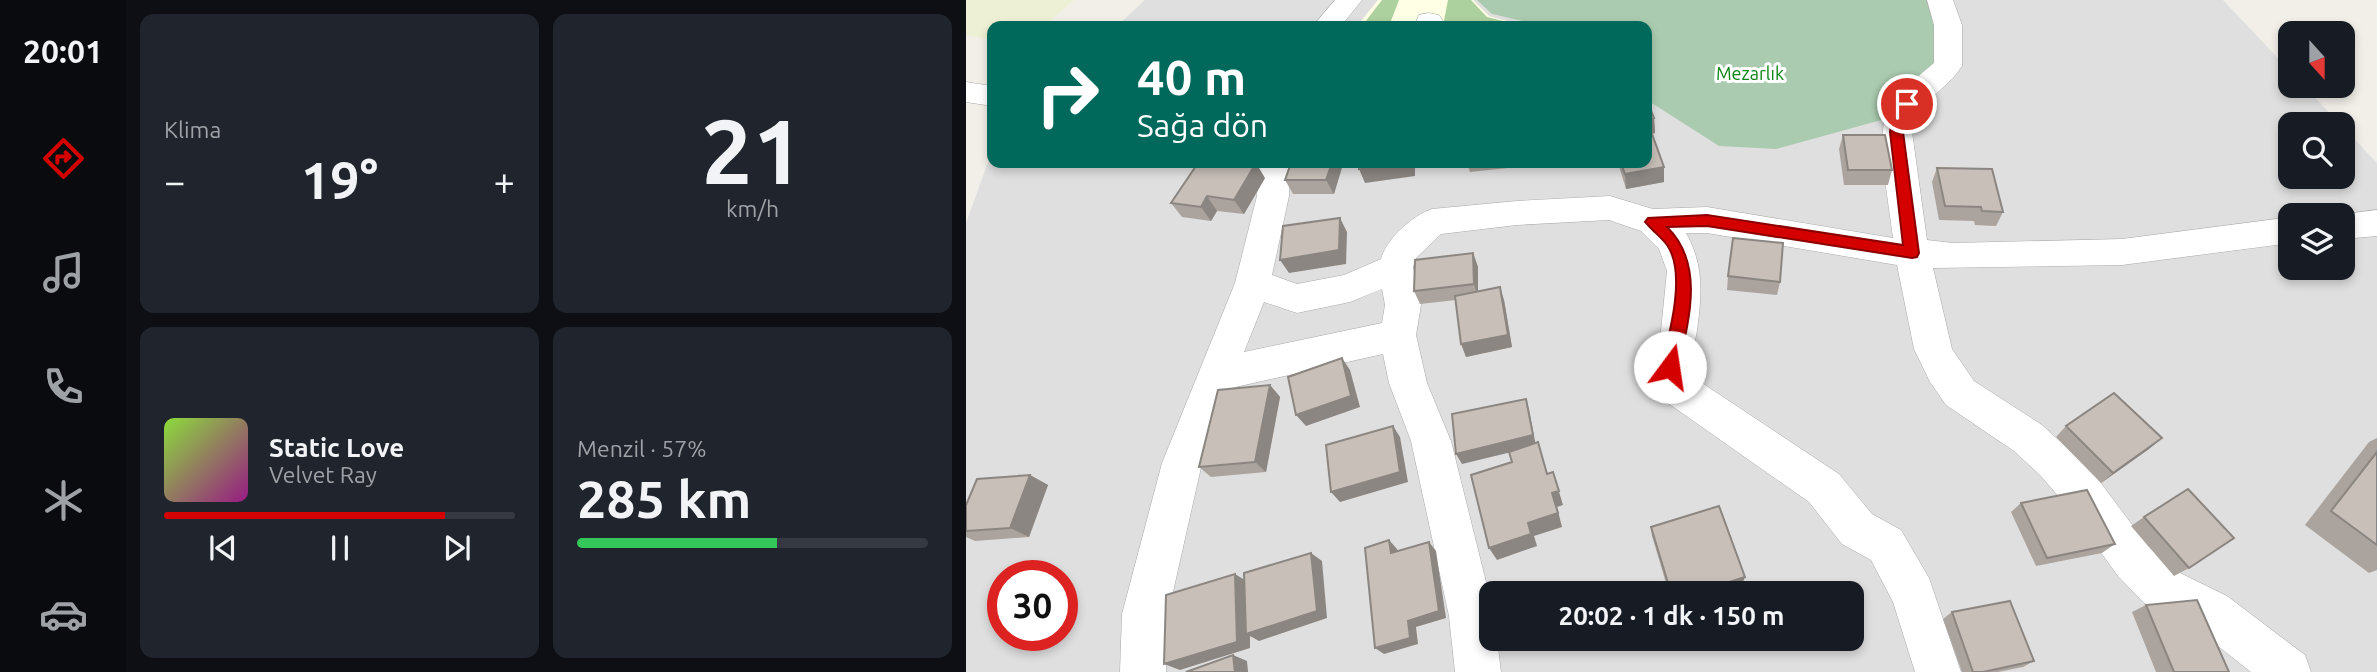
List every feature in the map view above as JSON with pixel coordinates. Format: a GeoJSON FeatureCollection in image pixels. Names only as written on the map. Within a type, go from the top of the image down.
{"type":"FeatureCollection","features":[{"type":"Feature","properties":{"kind":"street"},"geometry":{"type":"LineString","coordinates":[[1331,21],[1349,0]]}},
{"type":"Feature","properties":{"kind":"street"},"geometry":{"type":"LineString","coordinates":[[1940,0],[1948,25],[1948,66],[1907,104],[1898,118],[1897,132],[1912,253],[1933,349],[1943,370],[1960,393],[2028,438],[2054,462],[2082,492],[2133,561],[2160,587],[2211,612],[2288,672]]}},
{"type":"Feature","properties":{"kind":"street"},"geometry":{"type":"LineString","coordinates":[[966,92],[987,95]]}},
{"type":"Feature","properties":{"kind":"street"},"geometry":{"type":"LineString","coordinates":[[1143,672],[1145,614],[1182,463],[1253,283],[1273,196],[1275,168]]}},
{"type":"Feature","properties":{"kind":"street"},"geometry":{"type":"LineString","coordinates":[[1478,672],[1472,616],[1431,440],[1408,383],[1398,335],[1403,306],[1396,267],[1400,252],[1432,222],[1517,213],[1610,208],[1653,222],[1707,220],[1912,253],[1953,257],[2122,252],[2278,232]]}},
{"type":"Feature","properties":{"kind":"street"},"geometry":{"type":"LineString","coordinates":[[1653,222],[1674,243],[1684,271],[1679,331],[1670,367],[1679,389],[1824,488],[1857,529],[1886,545],[1913,594],[1938,672]]}},
{"type":"Feature","properties":{"kind":"street"},"geometry":{"type":"LineString","coordinates":[[2355,225],[2377,223]]}},
{"type":"Feature","properties":{"kind":"street"},"geometry":{"type":"LineString","coordinates":[[1253,283],[1297,299],[1350,288],[1396,267]]}},
{"type":"Feature","properties":{"kind":"street"},"geometry":{"type":"LineString","coordinates":[[1219,373],[1398,335]]}},
{"type":"Feature","properties":{"kind":"shaded area"},"geometry":{"type":"Polygon","coordinates":[[[966,0],[1074,0],[1050,21],[987,21],[987,39],[966,35],[966,0]]]}},
{"type":"Feature","properties":{"kind":"shaded area"},"geometry":{"type":"Polygon","coordinates":[[[1145,0],[2223,0],[2278,58],[2278,98],[2315,98],[2329,112],[2278,112],[2278,189],[2355,189],[2355,140],[2377,163],[2377,672],[966,672],[966,223],[987,165],[987,168],[1652,168],[1652,21],[1122,21],[1145,0]]]}},
{"type":"Feature","properties":{"kind":"shaded area"},"geometry":{"type":"Polygon","coordinates":[[[1378,0],[1473,0],[1489,16],[1508,21],[1361,21],[1378,0]]]}},
{"type":"Feature","properties":{"kind":"green space"},"geometry":{"type":"Polygon","coordinates":[[[1382,0],[1399,0],[1391,21],[1366,21],[1382,0]]]}},
{"type":"Feature","properties":{"kind":"green space"},"geometry":{"type":"Polygon","coordinates":[[[1448,0],[1471,0],[1487,17],[1503,21],[1444,21],[1448,0]]]}},
{"type":"Feature","properties":{"kind":"green space","name":"Mezarlık"},"geometry":{"type":"Polygon","coordinates":[[[1477,0],[1930,0],[1948,60],[1885,119],[1776,149],[1719,146],[1652,103],[1652,21],[1523,21],[1492,14],[1477,0]]]}},
{"type":"Feature","properties":{"kind":"building"},"geometry":{"type":"Polygon","coordinates":[[[1652,134],[1664,167],[1625,174],[1623,168],[1652,168],[1652,134]]]}},
{"type":"Feature","properties":{"kind":"building"},"geometry":{"type":"Polygon","coordinates":[[[1843,135],[1885,135],[1892,170],[1848,170],[1843,135]]]}},
{"type":"Feature","properties":{"kind":"building"},"geometry":{"type":"Polygon","coordinates":[[[1195,168],[1253,168],[1234,200],[1207,196],[1201,207],[1171,203],[1195,168]]]}},
{"type":"Feature","properties":{"kind":"building"},"geometry":{"type":"Polygon","coordinates":[[[1289,168],[1330,168],[1326,180],[1285,180],[1289,168]]]}},
{"type":"Feature","properties":{"kind":"building"},"geometry":{"type":"Polygon","coordinates":[[[1937,168],[1992,169],[2003,212],[1982,211],[1981,207],[1945,206],[1937,168]]]}},
{"type":"Feature","properties":{"kind":"building"},"geometry":{"type":"Polygon","coordinates":[[[1340,218],[1339,250],[1280,260],[1283,226],[1340,218]]]}},
{"type":"Feature","properties":{"kind":"building"},"geometry":{"type":"Polygon","coordinates":[[[1733,238],[1783,243],[1780,282],[1728,276],[1733,238]]]}},
{"type":"Feature","properties":{"kind":"building"},"geometry":{"type":"Polygon","coordinates":[[[1473,253],[1474,284],[1414,291],[1415,260],[1473,253]]]}},
{"type":"Feature","properties":{"kind":"building"},"geometry":{"type":"Polygon","coordinates":[[[1500,287],[1508,335],[1461,344],[1455,296],[1500,287]]]}},
{"type":"Feature","properties":{"kind":"building"},"geometry":{"type":"Polygon","coordinates":[[[1342,358],[1351,396],[1296,415],[1288,377],[1342,358]]]}},
{"type":"Feature","properties":{"kind":"building"},"geometry":{"type":"Polygon","coordinates":[[[1270,385],[1255,462],[1199,467],[1218,390],[1270,385]]]}},
{"type":"Feature","properties":{"kind":"building"},"geometry":{"type":"Polygon","coordinates":[[[2114,393],[2162,438],[2113,473],[2066,426],[2114,393]]]}},
{"type":"Feature","properties":{"kind":"building"},"geometry":{"type":"Polygon","coordinates":[[[1526,399],[1533,435],[1456,454],[1452,414],[1526,399]]]}},
{"type":"Feature","properties":{"kind":"building"},"geometry":{"type":"Polygon","coordinates":[[[1393,426],[1400,472],[1331,492],[1326,445],[1393,426]]]}},
{"type":"Feature","properties":{"kind":"building"},"geometry":{"type":"Polygon","coordinates":[[[1538,442],[1547,474],[1553,472],[1559,491],[1552,493],[1558,513],[1528,523],[1531,534],[1489,548],[1471,475],[1512,462],[1509,452],[1538,442]]]}},
{"type":"Feature","properties":{"kind":"building"},"geometry":{"type":"Polygon","coordinates":[[[2377,452],[2377,545],[2331,511],[2377,452]]]}},
{"type":"Feature","properties":{"kind":"building"},"geometry":{"type":"Polygon","coordinates":[[[1030,475],[1010,528],[966,531],[966,505],[977,479],[1030,475]]]}},
{"type":"Feature","properties":{"kind":"building"},"geometry":{"type":"Polygon","coordinates":[[[2188,489],[2234,538],[2189,568],[2144,517],[2188,489]]]}},
{"type":"Feature","properties":{"kind":"building"},"geometry":{"type":"Polygon","coordinates":[[[2087,490],[2115,544],[2047,558],[2021,503],[2087,490]]]}},
{"type":"Feature","properties":{"kind":"building"},"geometry":{"type":"Polygon","coordinates":[[[1719,506],[1745,577],[1732,581],[1667,581],[1651,527],[1719,506]]]}},
{"type":"Feature","properties":{"kind":"building"},"geometry":{"type":"Polygon","coordinates":[[[1389,540],[1391,553],[1429,542],[1439,611],[1408,621],[1410,638],[1375,648],[1365,548],[1389,540]]]}},
{"type":"Feature","properties":{"kind":"building"},"geometry":{"type":"Polygon","coordinates":[[[1311,553],[1317,611],[1246,634],[1244,573],[1311,553]]]}},
{"type":"Feature","properties":{"kind":"building"},"geometry":{"type":"Polygon","coordinates":[[[1235,574],[1237,642],[1164,664],[1166,595],[1235,574]]]}},
{"type":"Feature","properties":{"kind":"building"},"geometry":{"type":"Polygon","coordinates":[[[2197,600],[2229,672],[2174,672],[2146,605],[2197,600]]]}},
{"type":"Feature","properties":{"kind":"building"},"geometry":{"type":"Polygon","coordinates":[[[2010,601],[2034,661],[1973,672],[1952,612],[2010,601]]]}},
{"type":"Feature","properties":{"kind":"building"},"geometry":{"type":"Polygon","coordinates":[[[1233,655],[1235,672],[1186,672],[1233,655]]]}},
{"type":"Feature","properties":{"kind":"route"},"geometry":{"type":"LineString","coordinates":[[1670,367],[1679,331],[1684,271],[1674,243],[1653,222],[1707,220],[1762,231],[1912,253],[1897,132],[1898,118],[1907,104]]}}]}
